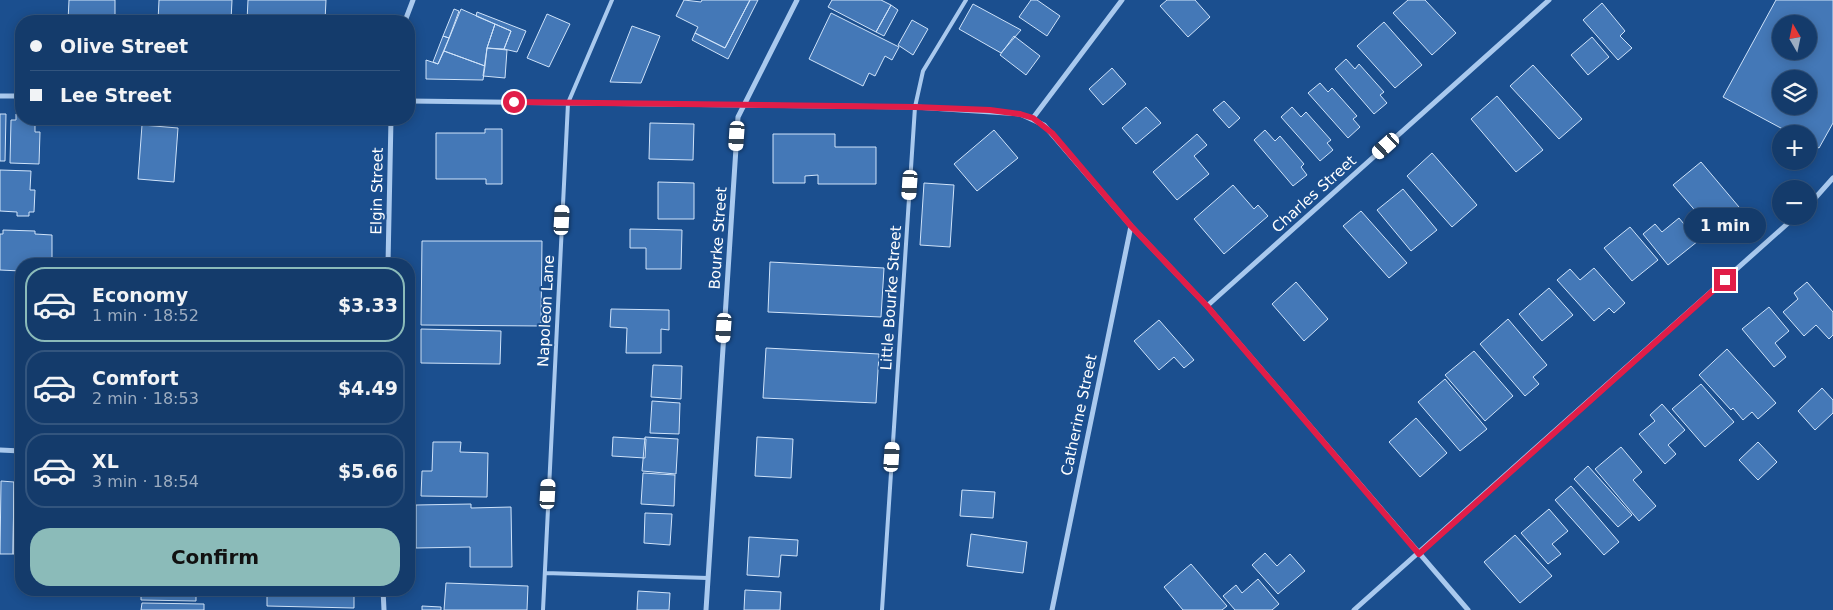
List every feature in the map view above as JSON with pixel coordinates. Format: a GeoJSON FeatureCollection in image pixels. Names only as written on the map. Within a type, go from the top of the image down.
{"type":"FeatureCollection","features":[{"type":"Feature","properties":{"kind":"street"},"geometry":{"type":"LineString","coordinates":[[408,15],[414,0]]}},
{"type":"Feature","properties":{"kind":"street","name":"Bourke Street"},"geometry":{"type":"LineString","coordinates":[[706,610],[738,117],[796,0]]}},
{"type":"Feature","properties":{"kind":"street"},"geometry":{"type":"LineString","coordinates":[[1033,118],[1122,0]]}},
{"type":"Feature","properties":{"kind":"street","name":"Charles Street"},"geometry":{"type":"LineString","coordinates":[[1207,306],[1549,0]]}},
{"type":"Feature","properties":{"kind":"street"},"geometry":{"type":"LineString","coordinates":[[0,96],[15,96]]}},
{"type":"Feature","properties":{"kind":"street"},"geometry":{"type":"LineString","coordinates":[[415,101],[915,107],[990,110],[1020,114],[1033,118],[1052,133],[1131,226],[1207,306],[1468,610]]}},
{"type":"Feature","properties":{"kind":"street","name":"Elgin Street"},"geometry":{"type":"LineString","coordinates":[[388,258],[391,125]]}},
{"type":"Feature","properties":{"kind":"street"},"geometry":{"type":"LineString","coordinates":[[1817,196],[1833,178]]}},
{"type":"Feature","properties":{"kind":"street"},"geometry":{"type":"LineString","coordinates":[[1354,610],[1786,225]]}},
{"type":"Feature","properties":{"kind":"street","name":"Catherine Street"},"geometry":{"type":"LineString","coordinates":[[1052,610],[1131,226]]}},
{"type":"Feature","properties":{"kind":"street"},"geometry":{"type":"LineString","coordinates":[[0,450],[15,451]]}},
{"type":"Feature","properties":{"kind":"street"},"geometry":{"type":"LineString","coordinates":[[383,596],[384,610]]}},
{"type":"Feature","properties":{"kind":"lane","name":"Napoleon Lane"},"geometry":{"type":"LineString","coordinates":[[543,610],[568,103],[612,0]]}},
{"type":"Feature","properties":{"kind":"lane","name":"Little Bourke Street"},"geometry":{"type":"LineString","coordinates":[[882,610],[915,107],[923,71],[966,0]]}},
{"type":"Feature","properties":{"kind":"lane"},"geometry":{"type":"LineString","coordinates":[[545,573],[708,578]]}},
{"type":"Feature","properties":{"kind":"building"},"geometry":{"type":"Polygon","coordinates":[[[69,0],[115,0],[115,15],[68,15],[69,0]]]}},
{"type":"Feature","properties":{"kind":"building"},"geometry":{"type":"Polygon","coordinates":[[[159,0],[232,0],[231,15],[158,15],[159,0]]]}},
{"type":"Feature","properties":{"kind":"building"},"geometry":{"type":"Polygon","coordinates":[[[248,0],[326,0],[325,15],[247,15],[248,0]]]}},
{"type":"Feature","properties":{"kind":"building"},"geometry":{"type":"Polygon","coordinates":[[[684,0],[701,2],[702,0],[750,0],[725,48],[695,33],[698,27],[676,16],[684,0]]]}},
{"type":"Feature","properties":{"kind":"building"},"geometry":{"type":"Polygon","coordinates":[[[750,0],[758,0],[728,59],[692,40],[695,33],[725,48],[750,0]]]}},
{"type":"Feature","properties":{"kind":"building"},"geometry":{"type":"Polygon","coordinates":[[[832,0],[881,0],[891,5],[876,32],[828,7],[832,0]]]}},
{"type":"Feature","properties":{"kind":"building"},"geometry":{"type":"Polygon","coordinates":[[[1031,0],[1037,0],[1060,16],[1047,36],[1019,17],[1031,0]]]}},
{"type":"Feature","properties":{"kind":"building"},"geometry":{"type":"Polygon","coordinates":[[[1167,0],[1195,0],[1210,17],[1188,37],[1160,6],[1167,0]]]}},
{"type":"Feature","properties":{"kind":"building"},"geometry":{"type":"Polygon","coordinates":[[[1408,0],[1425,0],[1456,33],[1432,55],[1393,13],[1408,0]]]}},
{"type":"Feature","properties":{"kind":"building"},"geometry":{"type":"Polygon","coordinates":[[[1776,0],[1833,0],[1833,123],[1819,148],[1817,147],[1817,125],[1775,125],[1723,97],[1776,0]]]}},
{"type":"Feature","properties":{"kind":"building"},"geometry":{"type":"Polygon","coordinates":[[[1602,3],[1625,31],[1620,36],[1632,48],[1618,60],[1583,20],[1602,3]]]}},
{"type":"Feature","properties":{"kind":"building"},"geometry":{"type":"Polygon","coordinates":[[[973,4],[1021,30],[1001,53],[959,29],[973,4]]]}},
{"type":"Feature","properties":{"kind":"building"},"geometry":{"type":"Polygon","coordinates":[[[891,5],[898,10],[884,36],[876,32],[891,5]]]}},
{"type":"Feature","properties":{"kind":"building"},"geometry":{"type":"Polygon","coordinates":[[[454,9],[459,11],[449,38],[443,36],[454,9]]]}},
{"type":"Feature","properties":{"kind":"building"},"geometry":{"type":"Polygon","coordinates":[[[461,9],[495,24],[487,48],[485,66],[444,51],[461,9]]]}},
{"type":"Feature","properties":{"kind":"building"},"geometry":{"type":"Polygon","coordinates":[[[477,12],[526,31],[517,52],[504,49],[511,31],[476,16],[477,12]]]}},
{"type":"Feature","properties":{"kind":"building"},"geometry":{"type":"Polygon","coordinates":[[[831,13],[899,47],[892,60],[885,56],[875,76],[869,73],[863,86],[809,59],[831,13]]]}},
{"type":"Feature","properties":{"kind":"building"},"geometry":{"type":"Polygon","coordinates":[[[547,14],[570,24],[549,67],[527,58],[547,14]]]}},
{"type":"Feature","properties":{"kind":"building"},"geometry":{"type":"Polygon","coordinates":[[[912,20],[928,29],[913,55],[898,45],[912,20]]]}},
{"type":"Feature","properties":{"kind":"building"},"geometry":{"type":"Polygon","coordinates":[[[1384,22],[1422,65],[1395,88],[1357,46],[1384,22]]]}},
{"type":"Feature","properties":{"kind":"building"},"geometry":{"type":"Polygon","coordinates":[[[495,24],[511,31],[504,49],[487,48],[495,24]]]}},
{"type":"Feature","properties":{"kind":"building"},"geometry":{"type":"Polygon","coordinates":[[[632,26],[660,36],[641,83],[610,82],[632,26]]]}},
{"type":"Feature","properties":{"kind":"building"},"geometry":{"type":"Polygon","coordinates":[[[443,36],[449,38],[438,64],[433,62],[443,36]]]}},
{"type":"Feature","properties":{"kind":"building"},"geometry":{"type":"Polygon","coordinates":[[[1014,36],[1040,56],[1026,75],[1000,55],[1014,36]]]}},
{"type":"Feature","properties":{"kind":"building"},"geometry":{"type":"Polygon","coordinates":[[[1592,37],[1609,57],[1588,75],[1571,55],[1592,37]]]}},
{"type":"Feature","properties":{"kind":"building"},"geometry":{"type":"Polygon","coordinates":[[[487,48],[507,50],[505,78],[483,76],[487,48]]]}},
{"type":"Feature","properties":{"kind":"building"},"geometry":{"type":"Polygon","coordinates":[[[444,51],[485,66],[483,80],[426,79],[426,60],[438,64],[444,51]]]}},
{"type":"Feature","properties":{"kind":"building"},"geometry":{"type":"Polygon","coordinates":[[[1346,59],[1355,69],[1359,64],[1384,92],[1380,95],[1387,103],[1374,114],[1335,69],[1346,59]]]}},
{"type":"Feature","properties":{"kind":"building"},"geometry":{"type":"Polygon","coordinates":[[[1533,65],[1582,119],[1559,139],[1510,86],[1533,65]]]}},
{"type":"Feature","properties":{"kind":"building"},"geometry":{"type":"Polygon","coordinates":[[[1112,68],[1126,84],[1103,105],[1089,89],[1112,68]]]}},
{"type":"Feature","properties":{"kind":"building"},"geometry":{"type":"Polygon","coordinates":[[[1320,83],[1328,92],[1332,88],[1357,116],[1353,119],[1360,127],[1348,138],[1308,93],[1320,83]]]}},
{"type":"Feature","properties":{"kind":"building"},"geometry":{"type":"Polygon","coordinates":[[[1497,96],[1543,150],[1516,172],[1471,119],[1497,96]]]}},
{"type":"Feature","properties":{"kind":"building"},"geometry":{"type":"Polygon","coordinates":[[[1224,101],[1240,118],[1229,128],[1213,110],[1224,101]]]}},
{"type":"Feature","properties":{"kind":"building"},"geometry":{"type":"Polygon","coordinates":[[[1146,107],[1161,123],[1136,144],[1122,128],[1146,107]]]}},
{"type":"Feature","properties":{"kind":"building"},"geometry":{"type":"Polygon","coordinates":[[[1292,107],[1301,117],[1306,112],[1331,140],[1327,143],[1333,150],[1320,161],[1281,117],[1292,107]]]}},
{"type":"Feature","properties":{"kind":"building"},"geometry":{"type":"Polygon","coordinates":[[[0,114],[6,114],[5,161],[0,161],[0,114]]]}},
{"type":"Feature","properties":{"kind":"building"},"geometry":{"type":"Polygon","coordinates":[[[11,120],[15,120],[15,125],[35,125],[35,132],[40,132],[39,164],[10,163],[11,120]]]}},
{"type":"Feature","properties":{"kind":"building"},"geometry":{"type":"Polygon","coordinates":[[[650,123],[694,124],[693,160],[649,159],[650,123]]]}},
{"type":"Feature","properties":{"kind":"building"},"geometry":{"type":"Polygon","coordinates":[[[142,125],[178,128],[174,182],[138,179],[142,125]]]}},
{"type":"Feature","properties":{"kind":"building"},"geometry":{"type":"Polygon","coordinates":[[[485,129],[502,129],[502,184],[486,184],[486,179],[436,179],[436,133],[485,133],[485,129]]]}},
{"type":"Feature","properties":{"kind":"building"},"geometry":{"type":"Polygon","coordinates":[[[994,130],[1018,158],[977,191],[954,164],[994,130]]]}},
{"type":"Feature","properties":{"kind":"building"},"geometry":{"type":"Polygon","coordinates":[[[1265,130],[1275,141],[1280,136],[1304,164],[1301,167],[1307,175],[1293,186],[1254,140],[1265,130]]]}},
{"type":"Feature","properties":{"kind":"building"},"geometry":{"type":"Polygon","coordinates":[[[773,134],[835,134],[835,147],[876,147],[876,184],[818,184],[818,175],[805,176],[805,183],[773,183],[773,134]]]}},
{"type":"Feature","properties":{"kind":"building"},"geometry":{"type":"Polygon","coordinates":[[[1197,134],[1207,145],[1194,156],[1209,174],[1177,200],[1153,172],[1197,134]]]}},
{"type":"Feature","properties":{"kind":"building"},"geometry":{"type":"Polygon","coordinates":[[[1432,153],[1477,205],[1452,227],[1407,176],[1432,153]]]}},
{"type":"Feature","properties":{"kind":"building"},"geometry":{"type":"Polygon","coordinates":[[[1701,162],[1739,207],[1712,230],[1673,185],[1701,162]]]}},
{"type":"Feature","properties":{"kind":"building"},"geometry":{"type":"Polygon","coordinates":[[[0,170],[31,171],[30,190],[35,190],[34,212],[29,212],[29,216],[17,216],[17,212],[0,211],[0,170]]]}},
{"type":"Feature","properties":{"kind":"building"},"geometry":{"type":"Polygon","coordinates":[[[658,182],[694,183],[694,219],[658,219],[658,182]]]}},
{"type":"Feature","properties":{"kind":"building"},"geometry":{"type":"Polygon","coordinates":[[[924,183],[954,185],[950,247],[920,245],[924,183]]]}},
{"type":"Feature","properties":{"kind":"building"},"geometry":{"type":"Polygon","coordinates":[[[1233,185],[1254,209],[1258,205],[1268,216],[1224,254],[1194,219],[1233,185]]]}},
{"type":"Feature","properties":{"kind":"building"},"geometry":{"type":"Polygon","coordinates":[[[1403,189],[1437,230],[1411,251],[1377,210],[1403,189]]]}},
{"type":"Feature","properties":{"kind":"building"},"geometry":{"type":"Polygon","coordinates":[[[1361,211],[1407,263],[1389,278],[1343,226],[1361,211]]]}},
{"type":"Feature","properties":{"kind":"building"},"geometry":{"type":"Polygon","coordinates":[[[1679,218],[1698,241],[1668,265],[1643,234],[1655,224],[1662,232],[1679,218]]]}},
{"type":"Feature","properties":{"kind":"building"},"geometry":{"type":"Polygon","coordinates":[[[1630,227],[1658,260],[1632,281],[1604,248],[1630,227]]]}},
{"type":"Feature","properties":{"kind":"building"},"geometry":{"type":"Polygon","coordinates":[[[630,229],[682,230],[681,269],[646,269],[646,248],[630,248],[630,229]]]}},
{"type":"Feature","properties":{"kind":"building"},"geometry":{"type":"Polygon","coordinates":[[[3,230],[35,231],[35,234],[52,235],[52,258],[15,258],[15,271],[0,270],[0,234],[3,234],[3,230]]]}},
{"type":"Feature","properties":{"kind":"building"},"geometry":{"type":"Polygon","coordinates":[[[422,241],[542,241],[541,326],[421,325],[422,241]]]}},
{"type":"Feature","properties":{"kind":"building"},"geometry":{"type":"Polygon","coordinates":[[[770,262],[884,268],[881,317],[768,312],[770,262]]]}},
{"type":"Feature","properties":{"kind":"building"},"geometry":{"type":"Polygon","coordinates":[[[1594,268],[1625,303],[1614,313],[1609,308],[1594,321],[1557,280],[1570,269],[1580,280],[1594,268]]]}},
{"type":"Feature","properties":{"kind":"building"},"geometry":{"type":"Polygon","coordinates":[[[1296,282],[1328,319],[1304,341],[1272,304],[1296,282]]]}},
{"type":"Feature","properties":{"kind":"building"},"geometry":{"type":"Polygon","coordinates":[[[1807,282],[1833,312],[1833,335],[1829,339],[1816,325],[1804,336],[1783,312],[1798,299],[1794,293],[1807,282]]]}},
{"type":"Feature","properties":{"kind":"building"},"geometry":{"type":"Polygon","coordinates":[[[1549,288],[1573,315],[1542,341],[1519,314],[1549,288]]]}},
{"type":"Feature","properties":{"kind":"building"},"geometry":{"type":"Polygon","coordinates":[[[1769,307],[1789,331],[1775,343],[1786,357],[1774,367],[1742,329],[1769,307]]]}},
{"type":"Feature","properties":{"kind":"building"},"geometry":{"type":"Polygon","coordinates":[[[611,309],[669,310],[669,330],[661,329],[661,353],[626,353],[627,328],[610,327],[611,309]]]}},
{"type":"Feature","properties":{"kind":"building"},"geometry":{"type":"Polygon","coordinates":[[[1508,319],[1547,365],[1533,377],[1539,384],[1525,396],[1480,344],[1508,319]]]}},
{"type":"Feature","properties":{"kind":"building"},"geometry":{"type":"Polygon","coordinates":[[[1159,320],[1194,360],[1184,368],[1174,357],[1159,370],[1134,341],[1159,320]]]}},
{"type":"Feature","properties":{"kind":"building"},"geometry":{"type":"Polygon","coordinates":[[[421,329],[501,331],[500,364],[421,363],[421,329]]]}},
{"type":"Feature","properties":{"kind":"building"},"geometry":{"type":"Polygon","coordinates":[[[766,348],[879,354],[876,403],[763,398],[766,348]]]}},
{"type":"Feature","properties":{"kind":"building"},"geometry":{"type":"Polygon","coordinates":[[[1727,349],[1776,403],[1758,419],[1752,412],[1743,420],[1733,408],[1731,410],[1699,375],[1727,349]]]}},
{"type":"Feature","properties":{"kind":"building"},"geometry":{"type":"Polygon","coordinates":[[[1474,351],[1513,396],[1485,421],[1445,375],[1474,351]]]}},
{"type":"Feature","properties":{"kind":"building"},"geometry":{"type":"Polygon","coordinates":[[[653,365],[682,366],[681,399],[651,397],[653,365]]]}},
{"type":"Feature","properties":{"kind":"building"},"geometry":{"type":"Polygon","coordinates":[[[1445,379],[1487,429],[1460,451],[1418,402],[1445,379]]]}},
{"type":"Feature","properties":{"kind":"building"},"geometry":{"type":"Polygon","coordinates":[[[1701,384],[1734,422],[1705,447],[1672,409],[1701,384]]]}},
{"type":"Feature","properties":{"kind":"building"},"geometry":{"type":"Polygon","coordinates":[[[1822,388],[1833,400],[1833,413],[1815,430],[1798,411],[1822,388]]]}},
{"type":"Feature","properties":{"kind":"building"},"geometry":{"type":"Polygon","coordinates":[[[652,401],[680,403],[679,434],[650,433],[652,401]]]}},
{"type":"Feature","properties":{"kind":"building"},"geometry":{"type":"Polygon","coordinates":[[[1662,404],[1685,430],[1668,445],[1676,454],[1665,464],[1639,434],[1655,421],[1650,415],[1662,404]]]}},
{"type":"Feature","properties":{"kind":"building"},"geometry":{"type":"Polygon","coordinates":[[[1416,418],[1447,453],[1420,477],[1389,442],[1416,418]]]}},
{"type":"Feature","properties":{"kind":"building"},"geometry":{"type":"Polygon","coordinates":[[[613,437],[646,439],[645,458],[612,456],[613,437]]]}},
{"type":"Feature","properties":{"kind":"building"},"geometry":{"type":"Polygon","coordinates":[[[645,437],[678,439],[676,474],[642,471],[645,437]]]}},
{"type":"Feature","properties":{"kind":"building"},"geometry":{"type":"Polygon","coordinates":[[[757,437],[793,439],[791,478],[755,476],[757,437]]]}},
{"type":"Feature","properties":{"kind":"building"},"geometry":{"type":"Polygon","coordinates":[[[433,442],[461,442],[460,452],[488,453],[487,497],[421,496],[422,471],[432,471],[433,442]]]}},
{"type":"Feature","properties":{"kind":"building"},"geometry":{"type":"Polygon","coordinates":[[[1758,442],[1777,462],[1758,480],[1739,460],[1758,442]]]}},
{"type":"Feature","properties":{"kind":"building"},"geometry":{"type":"Polygon","coordinates":[[[1621,447],[1642,472],[1633,480],[1656,506],[1639,521],[1595,469],[1621,447]]]}},
{"type":"Feature","properties":{"kind":"building"},"geometry":{"type":"Polygon","coordinates":[[[1588,466],[1632,515],[1618,527],[1574,479],[1588,466]]]}},
{"type":"Feature","properties":{"kind":"building"},"geometry":{"type":"Polygon","coordinates":[[[643,473],[675,475],[674,506],[641,504],[643,473]]]}},
{"type":"Feature","properties":{"kind":"building"},"geometry":{"type":"Polygon","coordinates":[[[1,481],[14,482],[13,554],[0,554],[1,481]]]}},
{"type":"Feature","properties":{"kind":"building"},"geometry":{"type":"Polygon","coordinates":[[[14,482],[15,482],[15,554],[13,554],[14,482]]]}},
{"type":"Feature","properties":{"kind":"building"},"geometry":{"type":"Polygon","coordinates":[[[1571,486],[1619,542],[1604,555],[1555,500],[1571,486]]]}},
{"type":"Feature","properties":{"kind":"building"},"geometry":{"type":"Polygon","coordinates":[[[962,490],[995,492],[993,518],[960,516],[962,490]]]}},
{"type":"Feature","properties":{"kind":"building"},"geometry":{"type":"Polygon","coordinates":[[[471,504],[471,508],[511,507],[512,567],[470,567],[470,547],[416,548],[416,505],[471,504]]]}},
{"type":"Feature","properties":{"kind":"building"},"geometry":{"type":"Polygon","coordinates":[[[1549,509],[1568,531],[1552,544],[1561,554],[1548,564],[1521,533],[1549,509]]]}},
{"type":"Feature","properties":{"kind":"building"},"geometry":{"type":"Polygon","coordinates":[[[645,513],[672,514],[670,545],[644,543],[645,513]]]}},
{"type":"Feature","properties":{"kind":"building"},"geometry":{"type":"Polygon","coordinates":[[[971,534],[1027,542],[1023,573],[967,566],[971,534]]]}},
{"type":"Feature","properties":{"kind":"building"},"geometry":{"type":"Polygon","coordinates":[[[1515,535],[1552,576],[1520,603],[1484,562],[1515,535]]]}},
{"type":"Feature","properties":{"kind":"building"},"geometry":{"type":"Polygon","coordinates":[[[749,537],[798,540],[797,556],[781,555],[779,577],[747,575],[749,537]]]}},
{"type":"Feature","properties":{"kind":"building"},"geometry":{"type":"Polygon","coordinates":[[[1265,553],[1277,566],[1290,554],[1305,571],[1278,594],[1252,565],[1265,553]]]}},
{"type":"Feature","properties":{"kind":"building"},"geometry":{"type":"Polygon","coordinates":[[[1191,564],[1227,606],[1222,610],[1183,610],[1164,587],[1191,564]]]}},
{"type":"Feature","properties":{"kind":"building"},"geometry":{"type":"Polygon","coordinates":[[[1258,579],[1279,604],[1272,610],[1235,610],[1223,596],[1236,585],[1242,593],[1258,579]]]}},
{"type":"Feature","properties":{"kind":"building"},"geometry":{"type":"Polygon","coordinates":[[[446,583],[528,586],[527,610],[444,610],[446,583]]]}},
{"type":"Feature","properties":{"kind":"building"},"geometry":{"type":"Polygon","coordinates":[[[745,590],[781,592],[780,610],[744,610],[745,590]]]}},
{"type":"Feature","properties":{"kind":"building"},"geometry":{"type":"Polygon","coordinates":[[[638,591],[670,593],[669,610],[637,610],[638,591]]]}},
{"type":"Feature","properties":{"kind":"building"},"geometry":{"type":"Polygon","coordinates":[[[141,596],[196,596],[196,601],[141,600],[141,596]]]}},
{"type":"Feature","properties":{"kind":"building"},"geometry":{"type":"Polygon","coordinates":[[[267,596],[354,596],[354,608],[267,606],[267,596]]]}},
{"type":"Feature","properties":{"kind":"building"},"geometry":{"type":"Polygon","coordinates":[[[142,603],[204,604],[204,610],[141,610],[142,603]]]}},
{"type":"Feature","properties":{"kind":"building"},"geometry":{"type":"Polygon","coordinates":[[[422,606],[441,607],[441,610],[422,610],[422,606]]]}},
{"type":"Feature","properties":{"kind":"route"},"geometry":{"type":"LineString","coordinates":[[514,102],[915,107],[990,110],[1020,114],[1033,118],[1052,133],[1131,226],[1207,306],[1419,554],[1725,280]]}}]}
